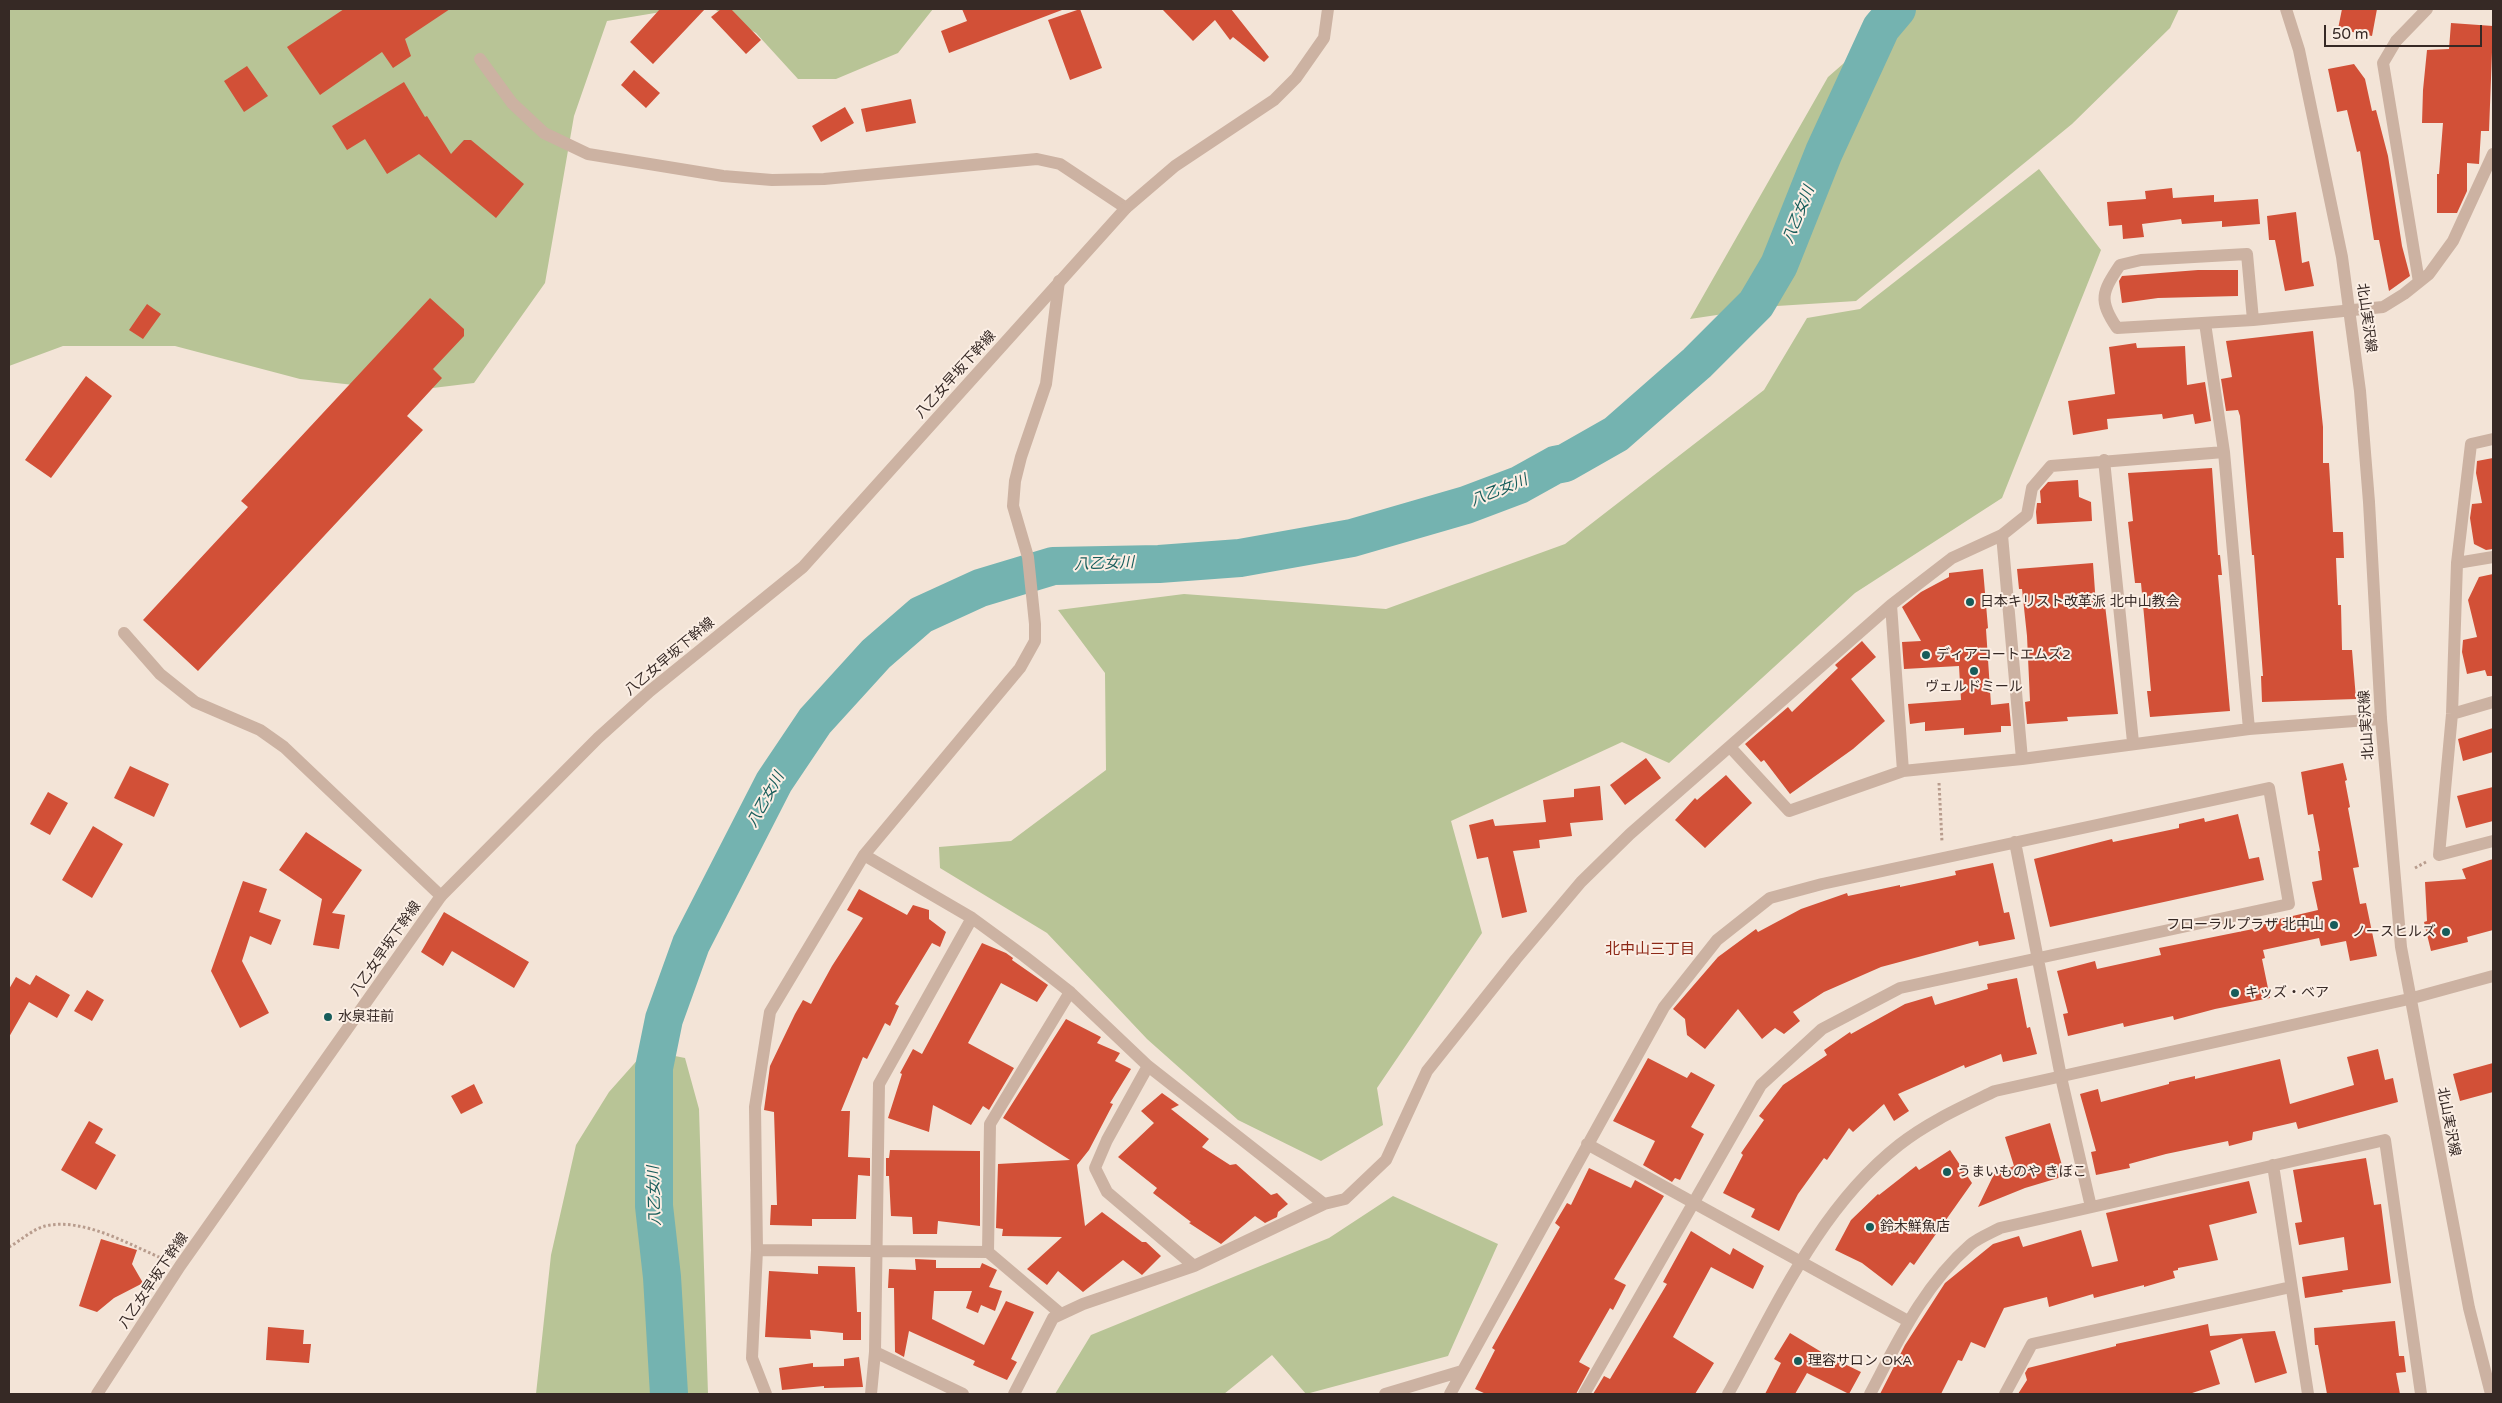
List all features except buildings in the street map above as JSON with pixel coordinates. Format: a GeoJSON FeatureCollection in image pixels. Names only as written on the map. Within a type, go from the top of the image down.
{"type":"FeatureCollection","features":[{"type":"Feature","properties":{"kind":"street","name":"八乙女早坂下幹線"},"geometry":{"type":"LineString","coordinates":[[97,1394],[180,1266],[441,896],[598,738],[650,691],[803,567],[1126,208],[1175,166],[1247,119],[1280,94],[1296,78],[1324,38],[1328,9]]}},
{"type":"Feature","properties":{"kind":"street","name":"北山実沢線"},"geometry":{"type":"LineString","coordinates":[[2286,9],[2299,50],[2342,257],[2360,391],[2369,502],[2381,719],[2399,933],[2409,999],[2469,1308],[2491,1394]]}},
{"type":"Feature","properties":{"kind":"street"},"geometry":{"type":"LineString","coordinates":[[2419,282],[2383,63],[2396,41],[2427,9]]}},
{"type":"Feature","properties":{"kind":"street"},"geometry":{"type":"LineString","coordinates":[[480,59],[512,103],[544,133],[588,154],[723,176],[772,180],[824,178],[1037,159],[1060,164],[1126,208]]}},
{"type":"Feature","properties":{"kind":"street"},"geometry":{"type":"LineString","coordinates":[[2254,320],[2247,254],[2175,258],[2120,265],[2105,287],[2105,310],[2117,328],[2254,320],[2383,307],[2429,274],[2453,241],[2493,154]]}},
{"type":"Feature","properties":{"kind":"street"},"geometry":{"type":"LineString","coordinates":[[766,1394],[752,1358],[757,1250],[755,1107],[770,1012],[864,855],[1020,668],[1036,641],[1036,624],[1028,557],[1014,506],[1014,481],[1046,384],[1059,281]]}},
{"type":"Feature","properties":{"kind":"street"},"geometry":{"type":"LineString","coordinates":[[2205,323],[2224,452],[2249,729]]}},
{"type":"Feature","properties":{"kind":"street"},"geometry":{"type":"LineString","coordinates":[[2493,439],[2470,444],[2457,564],[2452,714],[2439,855],[2493,841]]}},
{"type":"Feature","properties":{"kind":"street"},"geometry":{"type":"LineString","coordinates":[[1014,1394],[1053,1318],[1083,1304],[1194,1266],[1324,1204],[1344,1199],[1386,1160],[1427,1071],[1516,959],[1581,882],[1630,834],[1891,605],[1952,558],[2002,535],[2027,515],[2032,488],[2051,466],[2104,460],[2224,452]]}},
{"type":"Feature","properties":{"kind":"street"},"geometry":{"type":"LineString","coordinates":[[2104,460],[2132,742]]}},
{"type":"Feature","properties":{"kind":"street"},"geometry":{"type":"LineString","coordinates":[[2002,535],[2022,758]]}},
{"type":"Feature","properties":{"kind":"street"},"geometry":{"type":"LineString","coordinates":[[2457,564],[2493,557]]}},
{"type":"Feature","properties":{"kind":"street"},"geometry":{"type":"LineString","coordinates":[[1891,605],[1903,771]]}},
{"type":"Feature","properties":{"kind":"street"},"geometry":{"type":"LineString","coordinates":[[124,633],[160,674],[195,702],[260,730],[284,747],[441,896]]}},
{"type":"Feature","properties":{"kind":"street"},"geometry":{"type":"LineString","coordinates":[[2452,714],[2493,702]]}},
{"type":"Feature","properties":{"kind":"street"},"geometry":{"type":"LineString","coordinates":[[1730,747],[1789,811],[1903,771],[2249,729],[2381,719]]}},
{"type":"Feature","properties":{"kind":"street"},"geometry":{"type":"LineString","coordinates":[[1450,1394],[1664,1007],[1717,940],[1770,898],[2015,842],[2269,788],[2289,904],[1900,988],[1822,1030],[1761,1085],[1692,1202],[1584,1394]]}},
{"type":"Feature","properties":{"kind":"street"},"geometry":{"type":"LineString","coordinates":[[2015,842],[2036,958],[2091,1207]]}},
{"type":"Feature","properties":{"kind":"street"},"geometry":{"type":"LineString","coordinates":[[864,855],[972,918],[1070,992],[1148,1066],[1324,1204]]}},
{"type":"Feature","properties":{"kind":"street"},"geometry":{"type":"LineString","coordinates":[[871,1394],[875,1352],[875,1251],[879,1084],[972,918]]}},
{"type":"Feature","properties":{"kind":"street"},"geometry":{"type":"LineString","coordinates":[[1728,1394],[1800,1262],[1855,1184],[1899,1144],[1944,1116],[1995,1091],[2409,999],[2493,976]]}},
{"type":"Feature","properties":{"kind":"street"},"geometry":{"type":"LineString","coordinates":[[988,1252],[990,1124],[1070,992]]}},
{"type":"Feature","properties":{"kind":"street"},"geometry":{"type":"LineString","coordinates":[[1148,1066],[1106,1140],[1095,1168],[1106,1192],[1194,1266]]}},
{"type":"Feature","properties":{"kind":"street"},"geometry":{"type":"LineString","coordinates":[[1870,1394],[1908,1321],[1939,1277],[1971,1243],[2000,1228],[2385,1140],[2421,1394]]}},
{"type":"Feature","properties":{"kind":"street"},"geometry":{"type":"LineString","coordinates":[[1588,1144],[1908,1321]]}},
{"type":"Feature","properties":{"kind":"street"},"geometry":{"type":"LineString","coordinates":[[2273,1166],[2308,1394]]}},
{"type":"Feature","properties":{"kind":"street"},"geometry":{"type":"LineString","coordinates":[[757,1250],[988,1252],[1061,1314]]}},
{"type":"Feature","properties":{"kind":"street"},"geometry":{"type":"LineString","coordinates":[[2005,1394],[2032,1344],[2291,1287]]}},
{"type":"Feature","properties":{"kind":"street"},"geometry":{"type":"LineString","coordinates":[[875,1352],[963,1394]]}},
{"type":"Feature","properties":{"kind":"street"},"geometry":{"type":"LineString","coordinates":[[1385,1394],[1462,1371]]}},
{"type":"Feature","properties":{"kind":"path"},"geometry":{"type":"LineString","coordinates":[[1938,768],[1943,858]]}},
{"type":"Feature","properties":{"kind":"path"},"geometry":{"type":"LineString","coordinates":[[9,1247],[44,1226],[67,1225],[93,1230],[180,1266]]}},
{"type":"Feature","properties":{"kind":"green space"},"geometry":{"type":"Polygon","coordinates":[[[9,9],[679,9],[607,21],[574,116],[545,283],[474,383],[408,391],[300,379],[175,346],[63,346],[9,366],[9,9]]]}},
{"type":"Feature","properties":{"kind":"green space"},"geometry":{"type":"Polygon","coordinates":[[[714,9],[933,9],[898,53],[836,79],[798,79],[756,33],[714,9]]]}},
{"type":"Feature","properties":{"kind":"green space"},"geometry":{"type":"Polygon","coordinates":[[[1906,9],[2179,9],[2170,28],[2072,124],[1856,301],[1777,306],[1690,319],[1828,77],[1906,9]]]}},
{"type":"Feature","properties":{"kind":"green space"},"geometry":{"type":"Polygon","coordinates":[[[2039,169],[2101,250],[2002,498],[1855,593],[1669,763],[1622,742],[1451,821],[1482,933],[1377,1088],[1383,1125],[1321,1161],[1238,1120],[1147,1039],[1047,933],[940,868],[939,847],[1011,841],[1106,770],[1105,673],[1058,610],[1184,594],[1386,609],[1565,544],[1764,390],[1807,318],[1860,309],[2039,169]]]}},
{"type":"Feature","properties":{"kind":"green space"},"geometry":{"type":"Polygon","coordinates":[[[655,1052],[685,1058],[699,1109],[708,1394],[536,1394],[551,1255],[576,1145],[609,1092],[641,1056],[655,1052]]]}},
{"type":"Feature","properties":{"kind":"green space"},"geometry":{"type":"Polygon","coordinates":[[[1393,1196],[1498,1244],[1448,1356],[1306,1394],[1272,1355],[1224,1394],[1055,1394],[1091,1335],[1329,1238],[1393,1196]]]}},
{"type":"Feature","properties":{"kind":"waterway","name":"八乙女川"},"geometry":{"type":"LineString","coordinates":[[669,1394],[662,1277],[654,1206],[654,1068],[664,1019],[691,944],[774,782],[815,721],[876,654],[921,615],[980,588],[1053,566],[1159,564],[1240,558],[1352,538],[1466,505],[1519,485],[1555,465],[1565,463],[1616,434],[1697,363],[1756,304],[1779,265],[1824,152],[1881,28],[1897,9]]}},
{"type":"Feature","properties":{"kind":"place","name":"日本キリスト改革派 北中山教会"},"geometry":{"type":"Point","coordinates":[1970,602]}},
{"type":"Feature","properties":{"kind":"place","name":"ディアコートエムズ2"},"geometry":{"type":"Point","coordinates":[1926,655]}},
{"type":"Feature","properties":{"kind":"place","name":"ヴェルドミール"},"geometry":{"type":"Point","coordinates":[1974,671]}},
{"type":"Feature","properties":{"kind":"place","name":"フローラルプラザ 北中山"},"geometry":{"type":"Point","coordinates":[2334,925]}},
{"type":"Feature","properties":{"kind":"place","name":"ノースヒルズ"},"geometry":{"type":"Point","coordinates":[2446,932]}},
{"type":"Feature","properties":{"kind":"place","name":"キッズ・ベア"},"geometry":{"type":"Point","coordinates":[2235,993]}},
{"type":"Feature","properties":{"kind":"place","name":"水泉荘前"},"geometry":{"type":"Point","coordinates":[328,1017]}},
{"type":"Feature","properties":{"kind":"place","name":"うまいものや きぼこ"},"geometry":{"type":"Point","coordinates":[1947,1172]}},
{"type":"Feature","properties":{"kind":"place","name":"鈴木鮮魚店"},"geometry":{"type":"Point","coordinates":[1870,1227]}},
{"type":"Feature","properties":{"kind":"place","name":"理容サロン OKA"},"geometry":{"type":"Point","coordinates":[1798,1361]}},
{"type":"Feature","properties":{"kind":"district","name":"北中山三丁目"},"geometry":{"type":"Point","coordinates":[1650,950]}}]}
